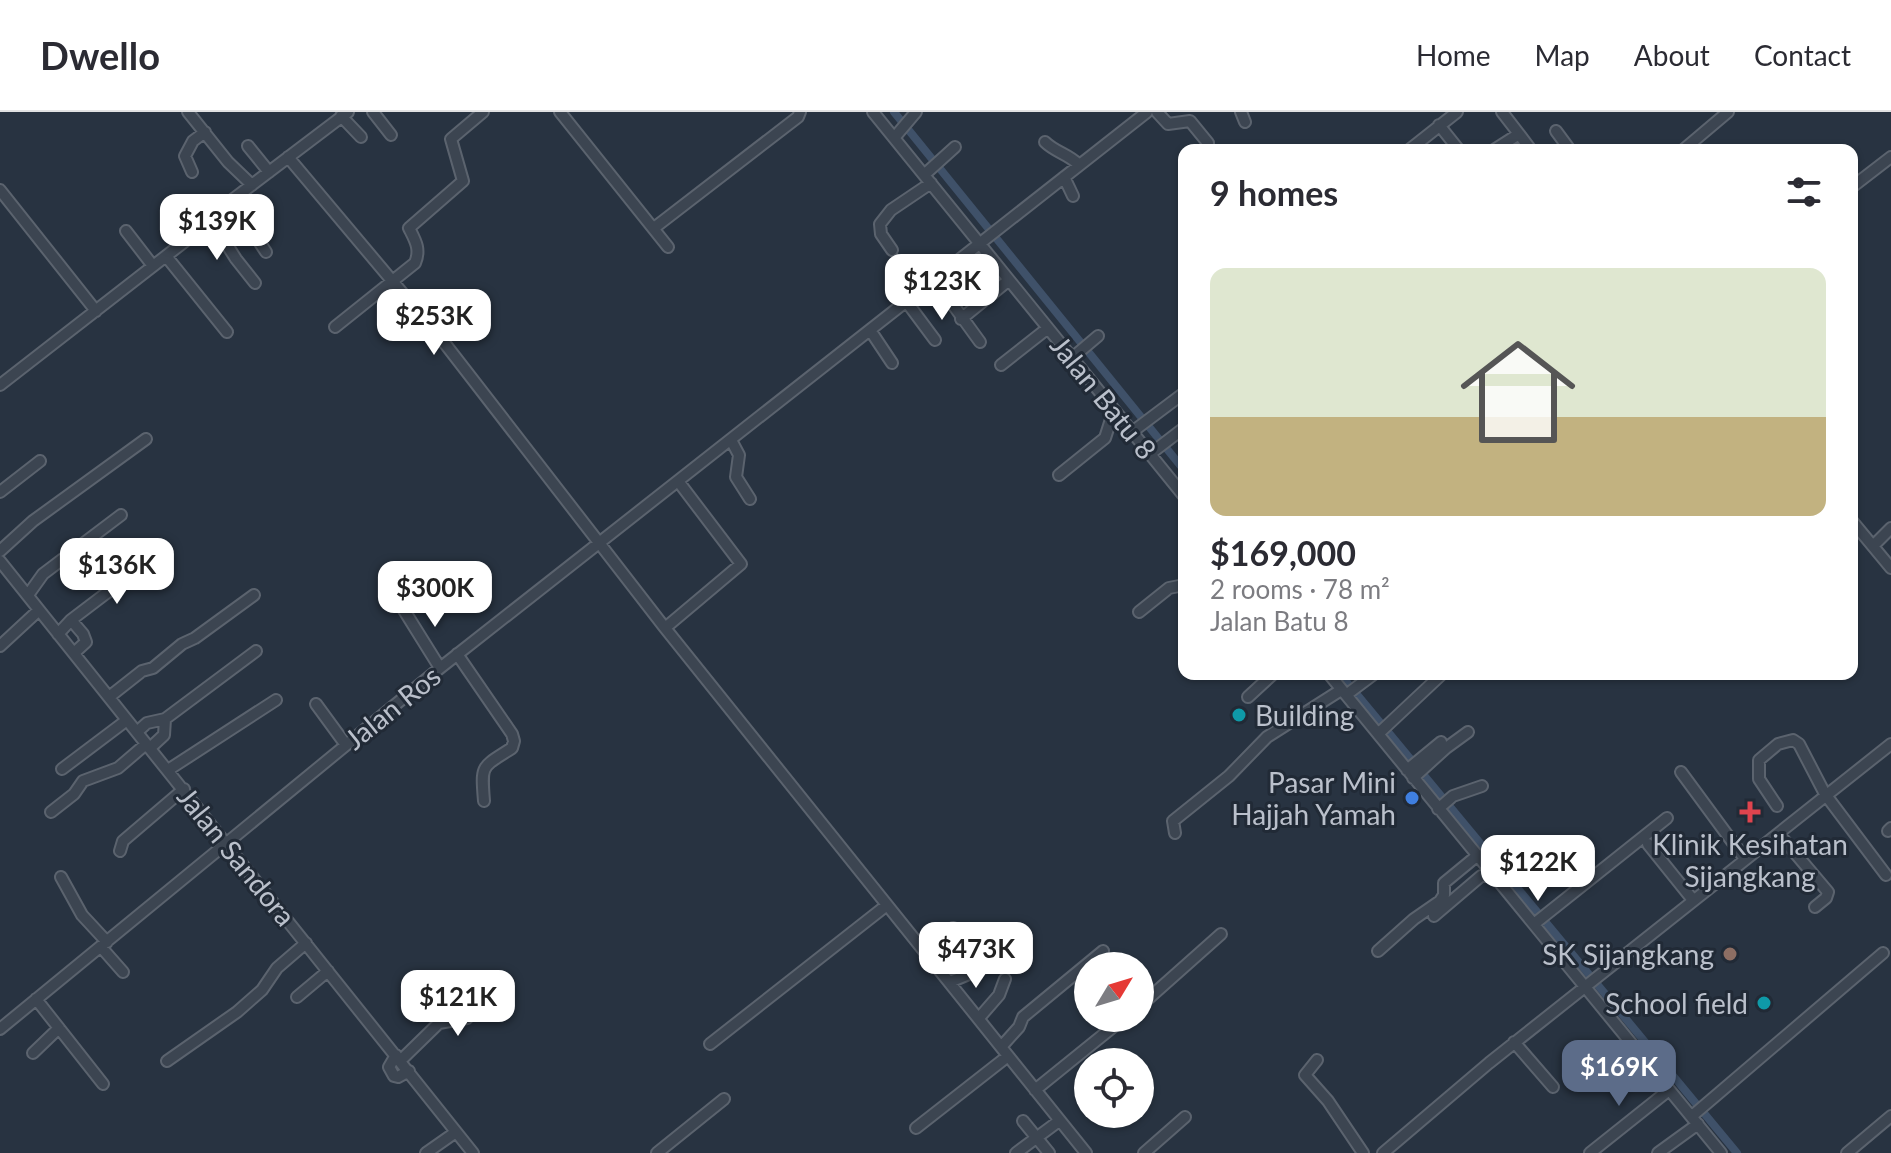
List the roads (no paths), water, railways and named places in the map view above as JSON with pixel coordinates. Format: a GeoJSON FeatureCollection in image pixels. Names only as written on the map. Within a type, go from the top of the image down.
{"type":"FeatureCollection","features":[{"type":"Feature","properties":{"kind":"street"},"geometry":{"type":"LineString","coordinates":[[188,112],[248,188],[253,202]]}},
{"type":"Feature","properties":{"kind":"street"},"geometry":{"type":"LineString","coordinates":[[373,112],[391,135]]}},
{"type":"Feature","properties":{"kind":"street"},"geometry":{"type":"LineString","coordinates":[[335,327],[415,263],[419,254],[409,228],[463,181],[451,139],[483,112]]}},
{"type":"Feature","properties":{"kind":"street"},"geometry":{"type":"LineString","coordinates":[[560,112],[668,247]]}},
{"type":"Feature","properties":{"kind":"street"},"geometry":{"type":"LineString","coordinates":[[654,228],[798,117],[800,112]]}},
{"type":"Feature","properties":{"kind":"street","name":"Jalan Batu 8"},"geometry":{"type":"LineString","coordinates":[[873,112],[897,135],[1009,280],[1048,328],[1075,355],[1114,410],[1158,447],[1178,485]]}},
{"type":"Feature","properties":{"kind":"street","name":"Jalan Ros"},"geometry":{"type":"LineString","coordinates":[[0,1029],[457,654],[1147,112]]}},
{"type":"Feature","properties":{"kind":"street"},"geometry":{"type":"LineString","coordinates":[[1157,112],[1168,124],[1190,121],[1208,143]]}},
{"type":"Feature","properties":{"kind":"street"},"geometry":{"type":"LineString","coordinates":[[1416,144],[1457,112]]}},
{"type":"Feature","properties":{"kind":"street"},"geometry":{"type":"LineString","coordinates":[[1502,112],[1526,144]]}},
{"type":"Feature","properties":{"kind":"street"},"geometry":{"type":"LineString","coordinates":[[1690,144],[1728,112]]}},
{"type":"Feature","properties":{"kind":"street"},"geometry":{"type":"LineString","coordinates":[[0,385],[344,114],[361,137]]}},
{"type":"Feature","properties":{"kind":"street"},"geometry":{"type":"LineString","coordinates":[[897,135],[913,116]]}},
{"type":"Feature","properties":{"kind":"street"},"geometry":{"type":"LineString","coordinates":[[1439,125],[1454,144]]}},
{"type":"Feature","properties":{"kind":"street"},"geometry":{"type":"LineString","coordinates":[[1556,131],[1566,144]]}},
{"type":"Feature","properties":{"kind":"street"},"geometry":{"type":"LineString","coordinates":[[192,172],[185,156],[193,141],[205,132]]}},
{"type":"Feature","properties":{"kind":"street"},"geometry":{"type":"LineString","coordinates":[[1503,144],[1519,134]]}},
{"type":"Feature","properties":{"kind":"street"},"geometry":{"type":"LineString","coordinates":[[1045,142],[1078,164]]}},
{"type":"Feature","properties":{"kind":"street"},"geometry":{"type":"LineString","coordinates":[[248,146],[269,172]]}},
{"type":"Feature","properties":{"kind":"street"},"geometry":{"type":"LineString","coordinates":[[892,250],[881,234],[880,224],[955,147]]}},
{"type":"Feature","properties":{"kind":"street"},"geometry":{"type":"LineString","coordinates":[[288,157],[393,280],[665,628],[1086,1153]]}},
{"type":"Feature","properties":{"kind":"street"},"geometry":{"type":"LineString","coordinates":[[1858,182],[1891,157]]}},
{"type":"Feature","properties":{"kind":"street"},"geometry":{"type":"LineString","coordinates":[[1064,177],[1073,196]]}},
{"type":"Feature","properties":{"kind":"street"},"geometry":{"type":"LineString","coordinates":[[0,190],[96,311]]}},
{"type":"Feature","properties":{"kind":"street"},"geometry":{"type":"LineString","coordinates":[[232,200],[266,252]]}},
{"type":"Feature","properties":{"kind":"street"},"geometry":{"type":"LineString","coordinates":[[210,218],[255,283]]}},
{"type":"Feature","properties":{"kind":"street"},"geometry":{"type":"LineString","coordinates":[[126,231],[153,266]]}},
{"type":"Feature","properties":{"kind":"street"},"geometry":{"type":"LineString","coordinates":[[166,256],[227,332]]}},
{"type":"Feature","properties":{"kind":"street"},"geometry":{"type":"LineString","coordinates":[[935,280],[980,342]]}},
{"type":"Feature","properties":{"kind":"street"},"geometry":{"type":"LineString","coordinates":[[961,319],[1009,280]]}},
{"type":"Feature","properties":{"kind":"street"},"geometry":{"type":"LineString","coordinates":[[906,301],[935,340]]}},
{"type":"Feature","properties":{"kind":"street"},"geometry":{"type":"LineString","coordinates":[[1001,365],[1048,328]]}},
{"type":"Feature","properties":{"kind":"street"},"geometry":{"type":"LineString","coordinates":[[870,330],[892,363]]}},
{"type":"Feature","properties":{"kind":"street"},"geometry":{"type":"LineString","coordinates":[[1075,355],[1094,340]]}},
{"type":"Feature","properties":{"kind":"street"},"geometry":{"type":"LineString","coordinates":[[1135,429],[1178,397]]}},
{"type":"Feature","properties":{"kind":"street"},"geometry":{"type":"LineString","coordinates":[[1059,475],[1105,438],[1114,410]]}},
{"type":"Feature","properties":{"kind":"street"},"geometry":{"type":"LineString","coordinates":[[1158,447],[1178,432]]}},
{"type":"Feature","properties":{"kind":"street"},"geometry":{"type":"LineString","coordinates":[[0,551],[33,521],[146,439]]}},
{"type":"Feature","properties":{"kind":"street"},"geometry":{"type":"LineString","coordinates":[[731,440],[739,455],[736,477],[750,499]]}},
{"type":"Feature","properties":{"kind":"street"},"geometry":{"type":"LineString","coordinates":[[0,492],[40,461]]}},
{"type":"Feature","properties":{"kind":"street"},"geometry":{"type":"LineString","coordinates":[[665,628],[741,564],[678,481]]}},
{"type":"Feature","properties":{"kind":"street"},"geometry":{"type":"LineString","coordinates":[[28,595],[43,574],[121,515]]}},
{"type":"Feature","properties":{"kind":"street"},"geometry":{"type":"LineString","coordinates":[[1858,528],[1891,568]]}},
{"type":"Feature","properties":{"kind":"street"},"geometry":{"type":"LineString","coordinates":[[1873,546],[1891,528]]}},
{"type":"Feature","properties":{"kind":"street","name":"Jalan Sandora"},"geometry":{"type":"LineString","coordinates":[[0,561],[398,1058],[391,1063],[390,1071],[398,1077],[409,1071],[456,1132]]}},
{"type":"Feature","properties":{"kind":"street"},"geometry":{"type":"LineString","coordinates":[[58,634],[71,620],[142,566]]}},
{"type":"Feature","properties":{"kind":"street"},"geometry":{"type":"LineString","coordinates":[[1139,612],[1169,588],[1178,586]]}},
{"type":"Feature","properties":{"kind":"street"},"geometry":{"type":"LineString","coordinates":[[109,697],[254,595]]}},
{"type":"Feature","properties":{"kind":"street"},"geometry":{"type":"LineString","coordinates":[[402,607],[440,668]]}},
{"type":"Feature","properties":{"kind":"street"},"geometry":{"type":"LineString","coordinates":[[0,646],[39,610]]}},
{"type":"Feature","properties":{"kind":"street"},"geometry":{"type":"LineString","coordinates":[[71,620],[86,639],[74,653]]}},
{"type":"Feature","properties":{"kind":"street"},"geometry":{"type":"LineString","coordinates":[[138,731],[147,723],[165,719],[256,651]]}},
{"type":"Feature","properties":{"kind":"street"},"geometry":{"type":"LineString","coordinates":[[457,654],[514,741],[512,748],[485,766],[482,773],[484,801]]}},
{"type":"Feature","properties":{"kind":"street"},"geometry":{"type":"LineString","coordinates":[[1248,697],[1266,680]]}},
{"type":"Feature","properties":{"kind":"street"},"geometry":{"type":"LineString","coordinates":[[1336,680],[1349,690],[1380,732],[1444,804],[1494,876],[1588,985],[1669,1090],[1697,1115],[1721,1153]]}},
{"type":"Feature","properties":{"kind":"street"},"geometry":{"type":"LineString","coordinates":[[1175,833],[1173,821],[1229,776],[1267,737],[1365,680]]}},
{"type":"Feature","properties":{"kind":"street"},"geometry":{"type":"LineString","coordinates":[[1380,732],[1427,680]]}},
{"type":"Feature","properties":{"kind":"street"},"geometry":{"type":"LineString","coordinates":[[168,770],[276,700]]}},
{"type":"Feature","properties":{"kind":"street"},"geometry":{"type":"LineString","coordinates":[[316,704],[346,745]]}},
{"type":"Feature","properties":{"kind":"street"},"geometry":{"type":"LineString","coordinates":[[51,812],[74,794],[83,781],[118,768],[164,735],[165,719]]}},
{"type":"Feature","properties":{"kind":"street"},"geometry":{"type":"LineString","coordinates":[[62,769],[127,720]]}},
{"type":"Feature","properties":{"kind":"street"},"geometry":{"type":"LineString","coordinates":[[1415,770],[1441,742],[1468,732]]}},
{"type":"Feature","properties":{"kind":"street"},"geometry":{"type":"LineString","coordinates":[[1777,806],[1766,792],[1758,770],[1759,760],[1787,740],[1799,744],[1825,794],[1886,875]]}},
{"type":"Feature","properties":{"kind":"street"},"geometry":{"type":"LineString","coordinates":[[1383,1153],[1514,1042],[1891,744]]}},
{"type":"Feature","properties":{"kind":"street"},"geometry":{"type":"LineString","coordinates":[[1681,772],[1745,859]]}},
{"type":"Feature","properties":{"kind":"street"},"geometry":{"type":"LineString","coordinates":[[1444,804],[1482,786]]}},
{"type":"Feature","properties":{"kind":"street"},"geometry":{"type":"LineString","coordinates":[[120,851],[123,841],[184,789]]}},
{"type":"Feature","properties":{"kind":"street"},"geometry":{"type":"LineString","coordinates":[[1534,924],[1667,818]]}},
{"type":"Feature","properties":{"kind":"street"},"geometry":{"type":"LineString","coordinates":[[1779,834],[1828,892],[1826,898],[1815,907]]}},
{"type":"Feature","properties":{"kind":"street"},"geometry":{"type":"LineString","coordinates":[[1648,844],[1693,900]]}},
{"type":"Feature","properties":{"kind":"street"},"geometry":{"type":"LineString","coordinates":[[1378,951],[1440,901],[1444,895],[1444,883],[1478,855]]}},
{"type":"Feature","properties":{"kind":"street"},"geometry":{"type":"LineString","coordinates":[[1434,916],[1481,876],[1494,876]]}},
{"type":"Feature","properties":{"kind":"street"},"geometry":{"type":"LineString","coordinates":[[61,877],[82,915],[123,972]]}},
{"type":"Feature","properties":{"kind":"street"},"geometry":{"type":"LineString","coordinates":[[710,1044],[887,905]]}},
{"type":"Feature","properties":{"kind":"street"},"geometry":{"type":"LineString","coordinates":[[924,950],[953,928]]}},
{"type":"Feature","properties":{"kind":"street"},"geometry":{"type":"LineString","coordinates":[[1154,994],[1221,934]]}},
{"type":"Feature","properties":{"kind":"street"},"geometry":{"type":"LineString","coordinates":[[167,1061],[237,1012],[262,990],[277,968],[306,943]]}},
{"type":"Feature","properties":{"kind":"street"},"geometry":{"type":"LineString","coordinates":[[916,1128],[1005,1051],[1023,1017],[1103,951]]}},
{"type":"Feature","properties":{"kind":"street"},"geometry":{"type":"LineString","coordinates":[[1658,1153],[1697,1115],[1883,953]]}},
{"type":"Feature","properties":{"kind":"street"},"geometry":{"type":"LineString","coordinates":[[950,982],[988,966]]}},
{"type":"Feature","properties":{"kind":"street"},"geometry":{"type":"LineString","coordinates":[[297,997],[328,971]]}},
{"type":"Feature","properties":{"kind":"street"},"geometry":{"type":"LineString","coordinates":[[979,1018],[999,995],[1005,979]]}},
{"type":"Feature","properties":{"kind":"street"},"geometry":{"type":"LineString","coordinates":[[398,1058],[439,1023],[467,1018],[489,991]]}},
{"type":"Feature","properties":{"kind":"street"},"geometry":{"type":"LineString","coordinates":[[36,999],[103,1084]]}},
{"type":"Feature","properties":{"kind":"street"},"geometry":{"type":"LineString","coordinates":[[33,1053],[59,1028]]}},
{"type":"Feature","properties":{"kind":"street"},"geometry":{"type":"LineString","coordinates":[[1035,1090],[1107,1032]]}},
{"type":"Feature","properties":{"kind":"street"},"geometry":{"type":"LineString","coordinates":[[1514,1042],[1553,1087]]}},
{"type":"Feature","properties":{"kind":"street"},"geometry":{"type":"LineString","coordinates":[[1317,1060],[1305,1075],[1328,1101],[1363,1153]]}},
{"type":"Feature","properties":{"kind":"street"},"geometry":{"type":"LineString","coordinates":[[1590,1153],[1669,1090]]}},
{"type":"Feature","properties":{"kind":"street"},"geometry":{"type":"LineString","coordinates":[[657,1153],[724,1099]]}},
{"type":"Feature","properties":{"kind":"street"},"geometry":{"type":"LineString","coordinates":[[1847,1153],[1891,1116]]}},
{"type":"Feature","properties":{"kind":"street"},"geometry":{"type":"LineString","coordinates":[[1144,1153],[1185,1117]]}},
{"type":"Feature","properties":{"kind":"street"},"geometry":{"type":"LineString","coordinates":[[1023,1121],[1049,1153]]}},
{"type":"Feature","properties":{"kind":"street"},"geometry":{"type":"LineString","coordinates":[[1016,1153],[1059,1121]]}},
{"type":"Feature","properties":{"kind":"street"},"geometry":{"type":"LineString","coordinates":[[426,1153],[456,1132],[473,1153]]}},
{"type":"Feature","properties":{"kind":"waterway"},"geometry":{"type":"LineString","coordinates":[[894,112],[1178,463]]}},
{"type":"Feature","properties":{"kind":"waterway"},"geometry":{"type":"LineString","coordinates":[[1345,680],[1737,1153]]}},
{"type":"Feature","properties":{"kind":"place","name":"Building"},"geometry":{"type":"Point","coordinates":[1239,715]}},
{"type":"Feature","properties":{"kind":"place","name":"Pasar Mini Hajjah Yamah"},"geometry":{"type":"Point","coordinates":[1412,798]}},
{"type":"Feature","properties":{"kind":"place","name":"Klinik Kesihatan Sijangkang"},"geometry":{"type":"Point","coordinates":[1750,812]}},
{"type":"Feature","properties":{"kind":"place","name":"SK Sijangkang"},"geometry":{"type":"Point","coordinates":[1730,954]}},
{"type":"Feature","properties":{"kind":"place","name":"School field"},"geometry":{"type":"Point","coordinates":[1764,1003]}}]}
